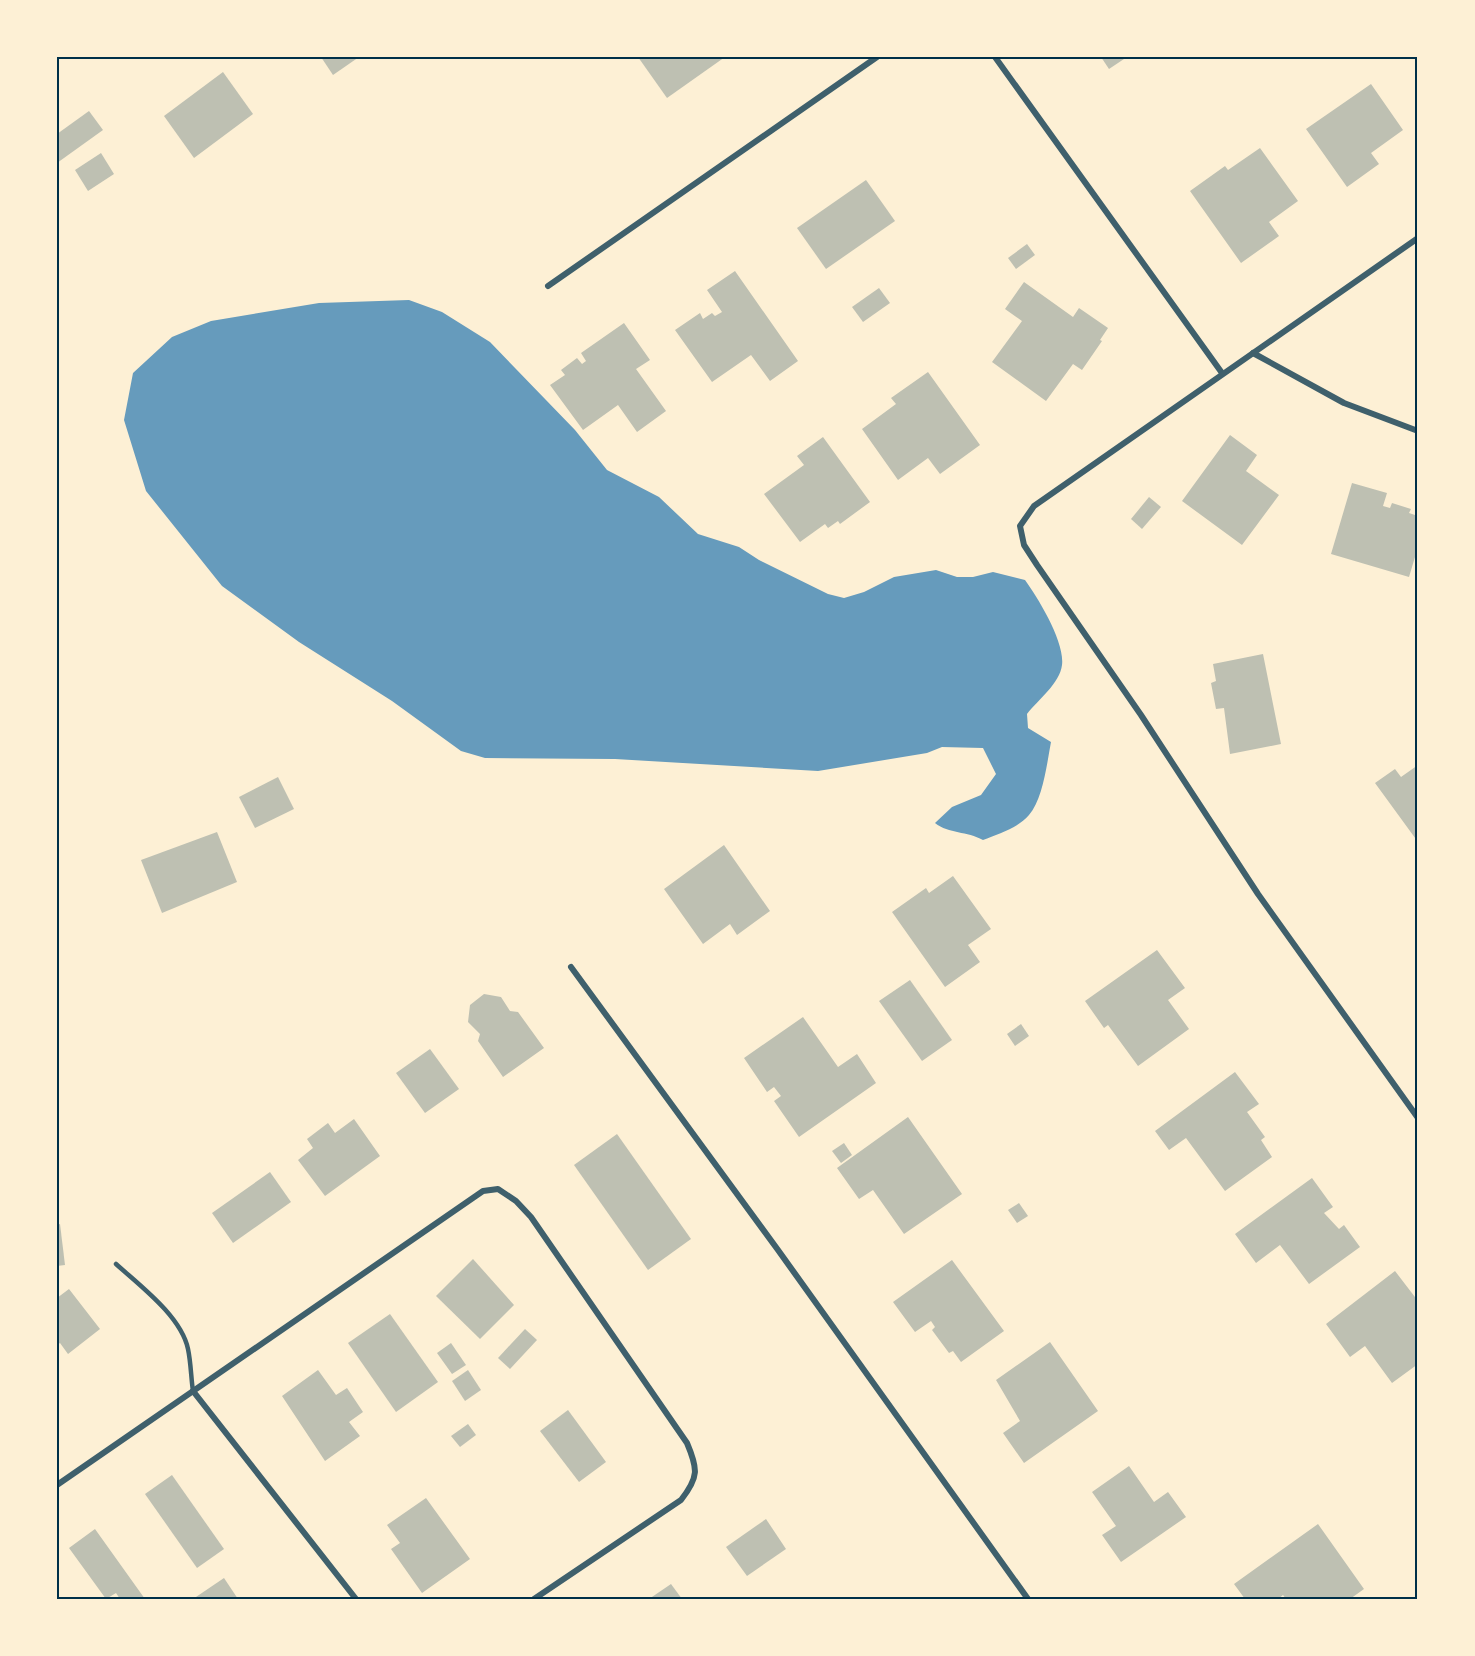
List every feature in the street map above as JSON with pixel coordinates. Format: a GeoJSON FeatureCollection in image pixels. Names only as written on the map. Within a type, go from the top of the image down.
{"type":"FeatureCollection","features":[{"type":"Feature","properties":{"kind":"street"},"geometry":{"type":"LineString","coordinates":[[548,286],[877,57]]}},
{"type":"Feature","properties":{"kind":"street"},"geometry":{"type":"LineString","coordinates":[[995,57],[1222,373]]}},
{"type":"Feature","properties":{"kind":"street"},"geometry":{"type":"LineString","coordinates":[[1418,238],[1034,506],[1020,526],[1024,545],[1141,715],[1258,894],[1418,1118]]}},
{"type":"Feature","properties":{"kind":"street"},"geometry":{"type":"LineString","coordinates":[[1252,353],[1344,403],[1418,431]]}},
{"type":"Feature","properties":{"kind":"street"},"geometry":{"type":"LineString","coordinates":[[571,968],[785,1260],[1028,1599]]}},
{"type":"Feature","properties":{"kind":"street"},"geometry":{"type":"LineString","coordinates":[[57,1485],[483,1191],[498,1189],[516,1201],[531,1217],[687,1443],[696,1464],[693,1484],[681,1500],[534,1599]]}},
{"type":"Feature","properties":{"kind":"street"},"geometry":{"type":"LineString","coordinates":[[193,1391],[356,1599]]}},
{"type":"Feature","properties":{"kind":"lane"},"geometry":{"type":"LineString","coordinates":[[116,1263],[160,1304],[180,1332],[188,1347],[193,1391]]}},
{"type":"Feature","properties":{"kind":"water"},"geometry":{"type":"Polygon","coordinates":[[[409,300],[442,312],[490,342],[575,430],[607,470],[659,497],[698,534],[739,547],[759,560],[828,594],[844,598],[864,592],[894,577],[936,570],[957,577],[973,577],[993,572],[1025,580],[1055,633],[1062,655],[1060,672],[1053,685],[1027,714],[1028,728],[1051,742],[1038,800],[1029,815],[1014,827],[983,840],[940,827],[935,823],[952,807],[981,795],[996,774],[983,748],[942,747],[927,753],[818,771],[615,759],[485,758],[461,751],[392,701],[299,642],[222,586],[146,491],[124,420],[133,373],[172,337],[211,321],[319,303],[409,300]]]}},
{"type":"Feature","properties":{"kind":"building"},"geometry":{"type":"Polygon","coordinates":[[[321,57],[359,57],[333,75],[321,57]]]}},
{"type":"Feature","properties":{"kind":"building"},"geometry":{"type":"Polygon","coordinates":[[[638,57],[725,57],[667,98],[638,57]]]}},
{"type":"Feature","properties":{"kind":"building"},"geometry":{"type":"Polygon","coordinates":[[[1101,57],[1127,57],[1109,69],[1101,57]]]}},
{"type":"Feature","properties":{"kind":"building"},"geometry":{"type":"Polygon","coordinates":[[[223,72],[253,114],[194,158],[164,116],[223,72]]]}},
{"type":"Feature","properties":{"kind":"building"},"geometry":{"type":"Polygon","coordinates":[[[1371,84],[1403,130],[1371,153],[1379,164],[1347,187],[1306,129],[1371,84]]]}},
{"type":"Feature","properties":{"kind":"building"},"geometry":{"type":"Polygon","coordinates":[[[89,111],[103,130],[57,163],[57,134],[89,111]]]}},
{"type":"Feature","properties":{"kind":"building"},"geometry":{"type":"Polygon","coordinates":[[[1260,148],[1298,201],[1269,222],[1279,236],[1241,263],[1190,191],[1225,166],[1228,170],[1260,148]]]}},
{"type":"Feature","properties":{"kind":"building"},"geometry":{"type":"Polygon","coordinates":[[[101,153],[114,174],[88,191],[75,170],[101,153]]]}},
{"type":"Feature","properties":{"kind":"building"},"geometry":{"type":"Polygon","coordinates":[[[866,180],[895,221],[826,269],[797,228],[866,180]]]}},
{"type":"Feature","properties":{"kind":"building"},"geometry":{"type":"Polygon","coordinates":[[[1027,244],[1035,255],[1016,269],[1008,258],[1027,244]]]}},
{"type":"Feature","properties":{"kind":"building"},"geometry":{"type":"Polygon","coordinates":[[[735,271],[798,361],[770,381],[751,355],[712,382],[675,330],[700,313],[703,319],[712,313],[715,316],[722,312],[707,290],[735,271]]]}},
{"type":"Feature","properties":{"kind":"building"},"geometry":{"type":"Polygon","coordinates":[[[1024,282],[1073,317],[1079,308],[1108,328],[1082,370],[1073,364],[1046,401],[992,362],[1022,321],[1005,309],[1024,282]]]}},
{"type":"Feature","properties":{"kind":"building"},"geometry":{"type":"Polygon","coordinates":[[[879,288],[890,303],[863,322],[852,307],[879,288]]]}},
{"type":"Feature","properties":{"kind":"building"},"geometry":{"type":"Polygon","coordinates":[[[624,323],[650,360],[636,369],[666,411],[637,432],[618,405],[583,430],[550,385],[565,375],[561,370],[577,358],[582,364],[586,361],[581,353],[624,323]]]}},
{"type":"Feature","properties":{"kind":"building"},"geometry":{"type":"Polygon","coordinates":[[[928,372],[980,445],[940,474],[928,458],[898,480],[862,429],[896,404],[891,398],[928,372]]]}},
{"type":"Feature","properties":{"kind":"building"},"geometry":{"type":"Polygon","coordinates":[[[1230,435],[1257,455],[1246,471],[1279,495],[1242,545],[1182,501],[1230,435]]]}},
{"type":"Feature","properties":{"kind":"building"},"geometry":{"type":"Polygon","coordinates":[[[823,437],[870,502],[840,524],[838,521],[828,528],[825,524],[800,542],[764,494],[804,465],[797,456],[823,437]]]}},
{"type":"Feature","properties":{"kind":"building"},"geometry":{"type":"Polygon","coordinates":[[[1352,483],[1387,493],[1383,506],[1390,508],[1392,503],[1411,509],[1409,513],[1418,516],[1418,547],[1409,577],[1331,554],[1352,483]]]}},
{"type":"Feature","properties":{"kind":"building"},"geometry":{"type":"Polygon","coordinates":[[[1149,497],[1161,507],[1142,529],[1131,519],[1149,497]]]}},
{"type":"Feature","properties":{"kind":"building"},"geometry":{"type":"Polygon","coordinates":[[[1263,654],[1281,744],[1230,754],[1224,708],[1216,709],[1211,683],[1216,681],[1213,664],[1263,654]]]}},
{"type":"Feature","properties":{"kind":"building"},"geometry":{"type":"Polygon","coordinates":[[[1418,765],[1418,842],[1375,783],[1395,769],[1401,777],[1418,765]]]}},
{"type":"Feature","properties":{"kind":"building"},"geometry":{"type":"Polygon","coordinates":[[[278,777],[294,809],[255,828],[239,797],[278,777]]]}},
{"type":"Feature","properties":{"kind":"building"},"geometry":{"type":"Polygon","coordinates":[[[217,832],[237,882],[162,913],[141,860],[217,832]]]}},
{"type":"Feature","properties":{"kind":"building"},"geometry":{"type":"Polygon","coordinates":[[[724,845],[770,911],[737,935],[730,924],[703,944],[664,889],[724,845]]]}},
{"type":"Feature","properties":{"kind":"building"},"geometry":{"type":"Polygon","coordinates":[[[953,876],[991,929],[968,945],[980,962],[945,987],[892,912],[926,888],[929,893],[953,876]]]}},
{"type":"Feature","properties":{"kind":"building"},"geometry":{"type":"Polygon","coordinates":[[[1157,950],[1185,988],[1168,1000],[1189,1029],[1138,1066],[1108,1025],[1104,1028],[1085,1001],[1157,950]]]}},
{"type":"Feature","properties":{"kind":"building"},"geometry":{"type":"Polygon","coordinates":[[[910,980],[952,1040],[922,1061],[879,1001],[910,980]]]}},
{"type":"Feature","properties":{"kind":"building"},"geometry":{"type":"Polygon","coordinates":[[[484,994],[501,997],[510,1011],[518,1012],[544,1048],[503,1077],[478,1041],[480,1034],[468,1022],[470,1005],[484,994]]]}},
{"type":"Feature","properties":{"kind":"building"},"geometry":{"type":"Polygon","coordinates":[[[803,1017],[838,1067],[857,1054],[876,1083],[799,1137],[774,1101],[781,1096],[774,1087],[767,1092],[744,1058],[803,1017]]]}},
{"type":"Feature","properties":{"kind":"building"},"geometry":{"type":"Polygon","coordinates":[[[1021,1024],[1029,1036],[1015,1046],[1007,1034],[1021,1024]]]}},
{"type":"Feature","properties":{"kind":"building"},"geometry":{"type":"Polygon","coordinates":[[[430,1049],[459,1089],[425,1113],[396,1073],[430,1049]]]}},
{"type":"Feature","properties":{"kind":"building"},"geometry":{"type":"Polygon","coordinates":[[[1235,1072],[1259,1104],[1247,1112],[1265,1137],[1261,1140],[1272,1157],[1225,1191],[1186,1138],[1169,1150],[1155,1131],[1235,1072]]]}},
{"type":"Feature","properties":{"kind":"building"},"geometry":{"type":"Polygon","coordinates":[[[908,1117],[962,1194],[904,1234],[873,1190],[859,1199],[837,1168],[908,1117]]]}},
{"type":"Feature","properties":{"kind":"building"},"geometry":{"type":"Polygon","coordinates":[[[354,1119],[380,1156],[325,1196],[298,1160],[313,1148],[307,1139],[328,1123],[335,1133],[354,1119]]]}},
{"type":"Feature","properties":{"kind":"building"},"geometry":{"type":"Polygon","coordinates":[[[617,1134],[691,1239],[648,1270],[574,1165],[617,1134]]]}},
{"type":"Feature","properties":{"kind":"building"},"geometry":{"type":"Polygon","coordinates":[[[844,1143],[852,1155],[841,1163],[832,1151],[844,1143]]]}},
{"type":"Feature","properties":{"kind":"building"},"geometry":{"type":"Polygon","coordinates":[[[270,1172],[291,1202],[233,1243],[212,1213],[270,1172]]]}},
{"type":"Feature","properties":{"kind":"building"},"geometry":{"type":"Polygon","coordinates":[[[1312,1178],[1333,1207],[1324,1213],[1339,1229],[1344,1225],[1360,1247],[1309,1284],[1280,1245],[1256,1263],[1235,1234],[1312,1178]]]}},
{"type":"Feature","properties":{"kind":"building"},"geometry":{"type":"Polygon","coordinates":[[[1019,1203],[1028,1216],[1017,1223],[1008,1210],[1019,1203]]]}},
{"type":"Feature","properties":{"kind":"building"},"geometry":{"type":"Polygon","coordinates":[[[60,1224],[65,1265],[57,1266],[57,1225],[60,1224]]]}},
{"type":"Feature","properties":{"kind":"building"},"geometry":{"type":"Polygon","coordinates":[[[473,1259],[514,1305],[480,1339],[436,1296],[473,1259]]]}},
{"type":"Feature","properties":{"kind":"building"},"geometry":{"type":"Polygon","coordinates":[[[952,1260],[1004,1331],[961,1362],[953,1351],[949,1353],[932,1330],[935,1327],[931,1321],[915,1332],[893,1302],[952,1260]]]}},
{"type":"Feature","properties":{"kind":"building"},"geometry":{"type":"Polygon","coordinates":[[[1395,1271],[1418,1301],[1418,1313],[1415,1315],[1418,1319],[1418,1364],[1392,1383],[1365,1346],[1350,1357],[1326,1324],[1395,1271]]]}},
{"type":"Feature","properties":{"kind":"building"},"geometry":{"type":"Polygon","coordinates":[[[69,1289],[100,1329],[68,1354],[60,1343],[57,1345],[57,1298],[69,1289]]]}},
{"type":"Feature","properties":{"kind":"building"},"geometry":{"type":"Polygon","coordinates":[[[390,1314],[438,1382],[396,1412],[348,1343],[390,1314]]]}},
{"type":"Feature","properties":{"kind":"building"},"geometry":{"type":"Polygon","coordinates":[[[525,1329],[537,1340],[510,1369],[498,1358],[525,1329]]]}},
{"type":"Feature","properties":{"kind":"building"},"geometry":{"type":"Polygon","coordinates":[[[1050,1342],[1098,1411],[1024,1463],[1003,1433],[1020,1421],[996,1380],[1050,1342]]]}},
{"type":"Feature","properties":{"kind":"building"},"geometry":{"type":"Polygon","coordinates":[[[451,1343],[466,1365],[452,1374],[437,1353],[451,1343]]]}},
{"type":"Feature","properties":{"kind":"building"},"geometry":{"type":"Polygon","coordinates":[[[318,1370],[336,1395],[347,1388],[363,1412],[349,1422],[360,1436],[325,1461],[282,1396],[318,1370]]]}},
{"type":"Feature","properties":{"kind":"building"},"geometry":{"type":"Polygon","coordinates":[[[468,1370],[481,1390],[465,1401],[452,1381],[468,1370]]]}},
{"type":"Feature","properties":{"kind":"building"},"geometry":{"type":"Polygon","coordinates":[[[568,1410],[606,1462],[579,1482],[540,1431],[568,1410]]]}},
{"type":"Feature","properties":{"kind":"building"},"geometry":{"type":"Polygon","coordinates":[[[468,1424],[476,1435],[460,1447],[451,1436],[468,1424]]]}},
{"type":"Feature","properties":{"kind":"building"},"geometry":{"type":"Polygon","coordinates":[[[1129,1466],[1154,1502],[1168,1492],[1186,1517],[1121,1562],[1102,1535],[1116,1526],[1092,1492],[1129,1466]]]}},
{"type":"Feature","properties":{"kind":"building"},"geometry":{"type":"Polygon","coordinates":[[[172,1475],[224,1549],[197,1568],[145,1494],[172,1475]]]}},
{"type":"Feature","properties":{"kind":"building"},"geometry":{"type":"Polygon","coordinates":[[[426,1498],[470,1559],[422,1593],[391,1549],[400,1543],[387,1525],[426,1498]]]}},
{"type":"Feature","properties":{"kind":"building"},"geometry":{"type":"Polygon","coordinates":[[[766,1519],[786,1549],[747,1576],[726,1547],[766,1519]]]}},
{"type":"Feature","properties":{"kind":"building"},"geometry":{"type":"Polygon","coordinates":[[[1318,1524],[1364,1589],[1350,1599],[1286,1599],[1283,1595],[1278,1599],[1245,1599],[1234,1584],[1318,1524]]]}},
{"type":"Feature","properties":{"kind":"building"},"geometry":{"type":"Polygon","coordinates":[[[95,1529],[145,1599],[120,1599],[116,1593],[106,1599],[69,1548],[95,1529]]]}},
{"type":"Feature","properties":{"kind":"building"},"geometry":{"type":"Polygon","coordinates":[[[224,1578],[238,1599],[193,1599],[224,1578]]]}},
{"type":"Feature","properties":{"kind":"building"},"geometry":{"type":"Polygon","coordinates":[[[671,1584],[682,1599],[649,1599],[671,1584]]]}}]}
